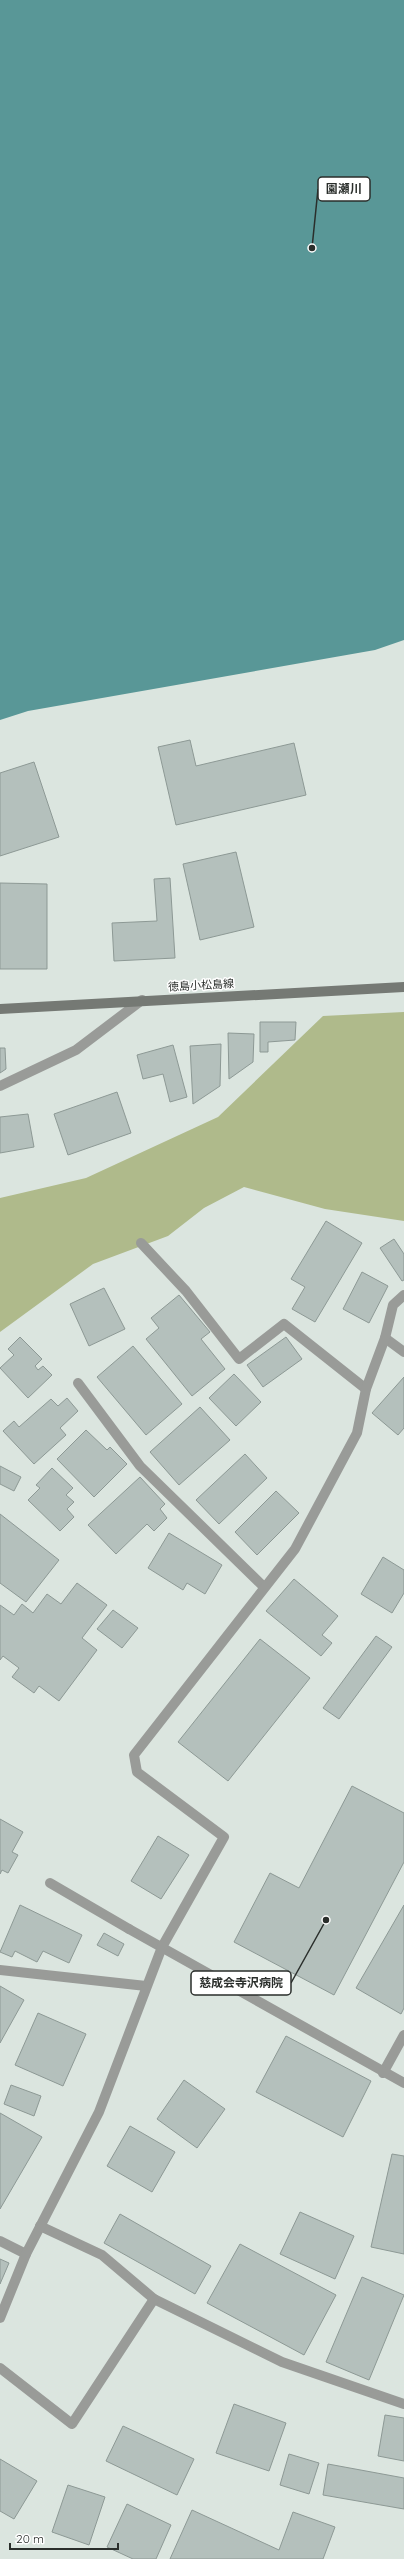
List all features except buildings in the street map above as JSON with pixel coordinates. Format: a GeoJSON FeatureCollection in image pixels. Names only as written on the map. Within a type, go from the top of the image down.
{"type":"FeatureCollection","features":[{"type":"Feature","properties":{"kind":"main road","name":"徳島小松島線"},"geometry":{"type":"LineString","coordinates":[[0,1008],[404,988]]}},
{"type":"Feature","properties":{"kind":"street"},"geometry":{"type":"LineString","coordinates":[[0,1086],[76,1050],[142,1000]]}},
{"type":"Feature","properties":{"kind":"street"},"geometry":{"type":"LineString","coordinates":[[141,1243],[186,1291],[239,1359],[284,1324],[366,1389]]}},
{"type":"Feature","properties":{"kind":"street"},"geometry":{"type":"LineString","coordinates":[[0,2318],[26,2254],[99,2112],[162,1947],[224,1837],[137,1772],[134,1755],[295,1549],[357,1433],[366,1389],[385,1338],[393,1305],[404,1294]]}},
{"type":"Feature","properties":{"kind":"street"},"geometry":{"type":"LineString","coordinates":[[385,1338],[404,1352]]}},
{"type":"Feature","properties":{"kind":"street"},"geometry":{"type":"LineString","coordinates":[[78,1383],[140,1466],[264,1587]]}},
{"type":"Feature","properties":{"kind":"street"},"geometry":{"type":"LineString","coordinates":[[50,1883],[383,2073],[404,2083]]}},
{"type":"Feature","properties":{"kind":"street"},"geometry":{"type":"LineString","coordinates":[[0,1970],[146,1986]]}},
{"type":"Feature","properties":{"kind":"street"},"geometry":{"type":"LineString","coordinates":[[383,2073],[404,2035]]}},
{"type":"Feature","properties":{"kind":"street"},"geometry":{"type":"LineString","coordinates":[[40,2226],[102,2255],[154,2299],[282,2362],[404,2404]]}},
{"type":"Feature","properties":{"kind":"street"},"geometry":{"type":"LineString","coordinates":[[0,2241],[26,2254]]}},
{"type":"Feature","properties":{"kind":"street"},"geometry":{"type":"LineString","coordinates":[[0,2368],[72,2424],[154,2299]]}},
{"type":"Feature","properties":{"kind":"green space"},"geometry":{"type":"Polygon","coordinates":[[[404,1012],[404,1221],[325,1209],[244,1187],[204,1208],[168,1236],[93,1264],[0,1332],[0,1198],[86,1178],[218,1117],[323,1016],[404,1012]]]}},
{"type":"Feature","properties":{"kind":"water"},"geometry":{"type":"Polygon","coordinates":[[[0,0],[404,0],[404,640],[375,650],[28,711],[0,720],[0,0]]]}},
{"type":"Feature","properties":{"kind":"place","name":"園瀬川"},"geometry":{"type":"Point","coordinates":[312,248]}},
{"type":"Feature","properties":{"kind":"place","name":"慈成会寺沢病院"},"geometry":{"type":"Point","coordinates":[326,1920]}}]}
